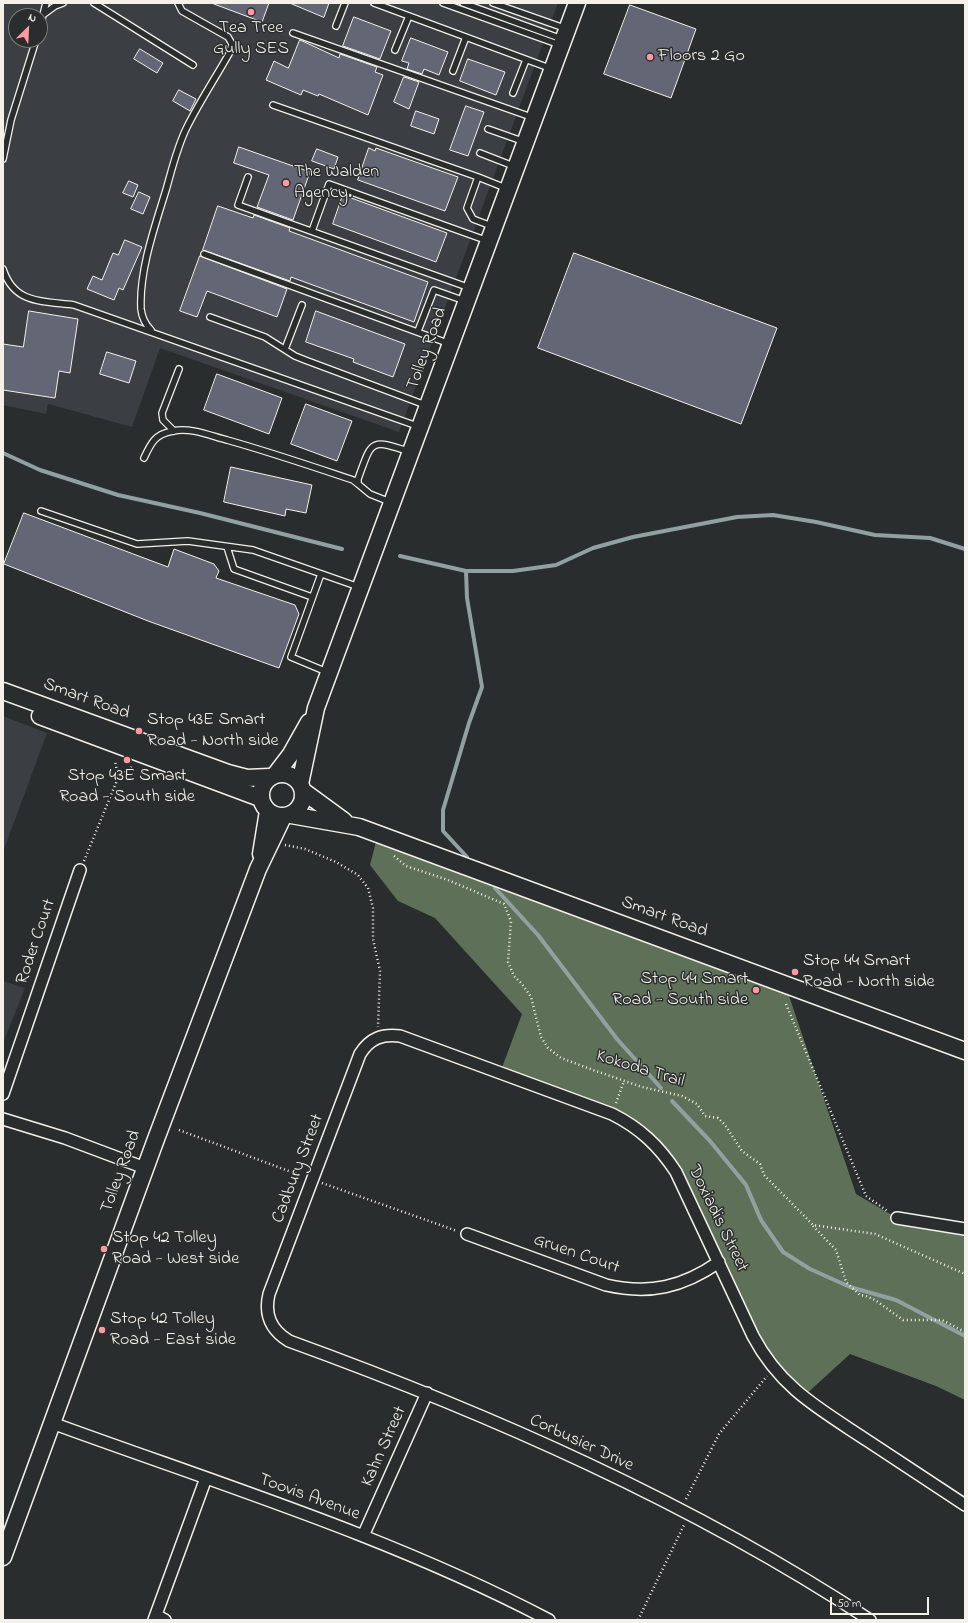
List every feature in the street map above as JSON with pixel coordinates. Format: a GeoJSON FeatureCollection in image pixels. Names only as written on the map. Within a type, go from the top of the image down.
{"type":"FeatureCollection","features":[{"type":"Feature","properties":{"kind":"main road","name":"Tolley Road"},"geometry":{"type":"LineString","coordinates":[[272,776],[290,754],[316,708],[330,673],[577,3]]}},
{"type":"Feature","properties":{"kind":"main road","name":"Smart Road"},"geometry":{"type":"LineString","coordinates":[[3,691],[228,773],[247,778],[272,776]]}},
{"type":"Feature","properties":{"kind":"main road","name":"Smart Road"},"geometry":{"type":"LineString","coordinates":[[3,703],[264,805]]}},
{"type":"Feature","properties":{"kind":"main road","name":"Tolley Road"},"geometry":{"type":"LineString","coordinates":[[301,788],[316,708]]}},
{"type":"Feature","properties":{"kind":"main road"},"geometry":{"type":"LineString","coordinates":[[288,775],[301,788],[303,799],[297,811],[287,816],[264,805],[263,784],[272,776],[288,775]]}},
{"type":"Feature","properties":{"kind":"main road","name":"Smart Road"},"geometry":{"type":"LineString","coordinates":[[301,788],[348,824]]}},
{"type":"Feature","properties":{"kind":"main road","name":"Tolley Road"},"geometry":{"type":"LineString","coordinates":[[258,869],[264,805]]}},
{"type":"Feature","properties":{"kind":"main road","name":"Tolley Road"},"geometry":{"type":"LineString","coordinates":[[3,1557],[145,1168],[258,869],[287,816]]}},
{"type":"Feature","properties":{"kind":"main road","name":"Smart Road"},"geometry":{"type":"LineString","coordinates":[[287,816],[348,824],[378,834],[965,1051]]}},
{"type":"Feature","properties":{"kind":"street","name":"Roder Court"},"geometry":{"type":"LineString","coordinates":[[3,1094],[80,870]]}},
{"type":"Feature","properties":{"kind":"street","name":"Doxiadis Street"},"geometry":{"type":"LineString","coordinates":[[378,1037],[387,1035],[400,1036],[612,1114],[640,1130],[667,1158],[681,1182],[720,1262],[761,1351],[789,1385],[816,1406],[965,1505]]}},
{"type":"Feature","properties":{"kind":"street","name":"Cadbury Street"},"geometry":{"type":"LineString","coordinates":[[269,1320],[267,1304],[269,1294],[360,1054],[366,1045],[378,1037]]}},
{"type":"Feature","properties":{"kind":"street"},"geometry":{"type":"LineString","coordinates":[[3,1119],[65,1138],[145,1168]]}},
{"type":"Feature","properties":{"kind":"street"},"geometry":{"type":"LineString","coordinates":[[897,1218],[965,1229]]}},
{"type":"Feature","properties":{"kind":"street","name":"Gruen Court"},"geometry":{"type":"LineString","coordinates":[[467,1234],[606,1285],[619,1288],[640,1290],[666,1287],[685,1282],[702,1274],[720,1262]]}},
{"type":"Feature","properties":{"kind":"street","name":"Corbusier Drive"},"geometry":{"type":"LineString","coordinates":[[269,1320],[280,1336],[289,1341],[427,1393],[564,1453],[685,1512],[742,1542],[836,1597],[870,1620]]}},
{"type":"Feature","properties":{"kind":"street","name":"Kahn Street"},"geometry":{"type":"LineString","coordinates":[[363,1536],[427,1393]]}},
{"type":"Feature","properties":{"kind":"street","name":"Toovis Avenue"},"geometry":{"type":"LineString","coordinates":[[52,1423],[363,1536],[447,1572],[549,1620]]}},
{"type":"Feature","properties":{"kind":"street"},"geometry":{"type":"LineString","coordinates":[[158,1618],[206,1478]]}},
{"type":"Feature","properties":{"kind":"lane"},"geometry":{"type":"LineString","coordinates":[[48,11],[63,3]]}},
{"type":"Feature","properties":{"kind":"lane"},"geometry":{"type":"LineString","coordinates":[[94,3],[193,65]]}},
{"type":"Feature","properties":{"kind":"lane"},"geometry":{"type":"LineString","coordinates":[[153,332],[145,324],[141,304],[143,278],[154,229],[180,144],[190,122],[230,52],[232,44],[228,37],[182,11],[178,3]]}},
{"type":"Feature","properties":{"kind":"lane"},"geometry":{"type":"LineString","coordinates":[[336,26],[345,3]]}},
{"type":"Feature","properties":{"kind":"lane"},"geometry":{"type":"LineString","coordinates":[[374,3],[552,69]]}},
{"type":"Feature","properties":{"kind":"lane"},"geometry":{"type":"LineString","coordinates":[[444,3],[458,3]]}},
{"type":"Feature","properties":{"kind":"lane"},"geometry":{"type":"LineString","coordinates":[[444,3],[564,38]]}},
{"type":"Feature","properties":{"kind":"lane"},"geometry":{"type":"LineString","coordinates":[[463,3],[564,38]]}},
{"type":"Feature","properties":{"kind":"lane"},"geometry":{"type":"LineString","coordinates":[[493,3],[564,38]]}},
{"type":"Feature","properties":{"kind":"lane"},"geometry":{"type":"LineString","coordinates":[[395,50],[409,16]]}},
{"type":"Feature","properties":{"kind":"lane"},"geometry":{"type":"LineString","coordinates":[[294,33],[534,118]]}},
{"type":"Feature","properties":{"kind":"lane"},"geometry":{"type":"LineString","coordinates":[[453,71],[466,37]]}},
{"type":"Feature","properties":{"kind":"lane"},"geometry":{"type":"LineString","coordinates":[[3,159],[10,120],[33,48]]}},
{"type":"Feature","properties":{"kind":"lane"},"geometry":{"type":"LineString","coordinates":[[513,93],[526,60]]}},
{"type":"Feature","properties":{"kind":"lane"},"geometry":{"type":"LineString","coordinates":[[273,105],[508,189]]}},
{"type":"Feature","properties":{"kind":"lane"},"geometry":{"type":"LineString","coordinates":[[488,129],[525,142]]}},
{"type":"Feature","properties":{"kind":"lane"},"geometry":{"type":"LineString","coordinates":[[480,153],[516,167]]}},
{"type":"Feature","properties":{"kind":"lane"},"geometry":{"type":"LineString","coordinates":[[248,177],[238,205],[312,231],[469,295]]}},
{"type":"Feature","properties":{"kind":"lane"},"geometry":{"type":"LineString","coordinates":[[478,178],[467,208],[473,219],[491,234]]}},
{"type":"Feature","properties":{"kind":"lane"},"geometry":{"type":"LineString","coordinates":[[312,231],[329,184],[491,234]]}},
{"type":"Feature","properties":{"kind":"lane"},"geometry":{"type":"LineString","coordinates":[[204,254],[451,344]]}},
{"type":"Feature","properties":{"kind":"lane"},"geometry":{"type":"LineString","coordinates":[[3,269],[6,279],[17,293],[26,298],[74,305],[108,319],[153,332],[420,427]]}},
{"type":"Feature","properties":{"kind":"lane"},"geometry":{"type":"LineString","coordinates":[[418,332],[434,290],[469,295]]}},
{"type":"Feature","properties":{"kind":"lane"},"geometry":{"type":"LineString","coordinates":[[286,349],[302,305]]}},
{"type":"Feature","properties":{"kind":"lane"},"geometry":{"type":"LineString","coordinates":[[210,317],[265,337],[305,360],[428,406]]}},
{"type":"Feature","properties":{"kind":"lane"},"geometry":{"type":"LineString","coordinates":[[174,431],[163,420],[162,413],[179,368]]}},
{"type":"Feature","properties":{"kind":"lane"},"geometry":{"type":"LineString","coordinates":[[144,458],[152,441],[162,434],[174,431],[195,432],[285,457],[353,480],[370,494],[392,502]]}},
{"type":"Feature","properties":{"kind":"lane"},"geometry":{"type":"LineString","coordinates":[[358,484],[358,479],[369,450],[373,445],[386,444],[411,452]]}},
{"type":"Feature","properties":{"kind":"lane"},"geometry":{"type":"LineString","coordinates":[[41,511],[137,544],[188,541],[253,550],[361,587]]}},
{"type":"Feature","properties":{"kind":"lane"},"geometry":{"type":"LineString","coordinates":[[227,546],[234,569],[312,598]]}},
{"type":"Feature","properties":{"kind":"lane"},"geometry":{"type":"LineString","coordinates":[[321,574],[291,657],[330,673]]}},
{"type":"Feature","properties":{"kind":"path"},"geometry":{"type":"LineString","coordinates":[[115,760],[118,778]]}},
{"type":"Feature","properties":{"kind":"path"},"geometry":{"type":"LineString","coordinates":[[80,870],[118,778],[133,766]]}},
{"type":"Feature","properties":{"kind":"path","name":"Kokoda Trail"},"geometry":{"type":"LineString","coordinates":[[378,834],[390,853],[406,866],[448,880],[504,904],[510,921],[508,962],[514,976],[531,997],[541,1037],[548,1048],[561,1058],[624,1081],[682,1096],[697,1104],[705,1116],[718,1118],[742,1152],[760,1164],[764,1175],[836,1250],[846,1282],[860,1295],[875,1300],[903,1320],[942,1320],[965,1332]]}},
{"type":"Feature","properties":{"kind":"path"},"geometry":{"type":"LineString","coordinates":[[282,844],[305,849],[336,862],[358,875],[368,888],[373,908],[373,939],[380,971],[378,1037]]}},
{"type":"Feature","properties":{"kind":"path"},"geometry":{"type":"LineString","coordinates":[[786,1004],[866,1196],[897,1218]]}},
{"type":"Feature","properties":{"kind":"path"},"geometry":{"type":"LineString","coordinates":[[612,1114],[624,1081]]}},
{"type":"Feature","properties":{"kind":"path"},"geometry":{"type":"LineString","coordinates":[[813,1226],[875,1234],[965,1274]]}},
{"type":"Feature","properties":{"kind":"path"},"geometry":{"type":"LineString","coordinates":[[638,1620],[719,1434],[768,1375]]}},
{"type":"Feature","properties":{"kind":"shaded area"},"geometry":{"type":"Polygon","coordinates":[[[3,3],[558,3],[399,432],[160,348],[132,427],[48,404],[46,414],[3,405],[3,3]]]}},
{"type":"Feature","properties":{"kind":"shaded area"},"geometry":{"type":"Polygon","coordinates":[[[3,716],[47,733],[3,852],[3,716]]]}},
{"type":"Feature","properties":{"kind":"shaded area"},"geometry":{"type":"Polygon","coordinates":[[[3,981],[25,988],[3,1043],[3,981]]]}},
{"type":"Feature","properties":{"kind":"green space"},"geometry":{"type":"Polygon","coordinates":[[[378,834],[785,984],[856,1194],[897,1218],[965,1229],[965,1400],[936,1386],[850,1354],[803,1397],[773,1367],[676,1172],[630,1124],[500,1073],[522,1014],[435,918],[398,901],[370,865],[378,834]]]}},
{"type":"Feature","properties":{"kind":"building","name":"Tea Tree Gully SES"},"geometry":{"type":"Polygon","coordinates":[[[269,3],[262,22],[214,4],[269,3]]]}},
{"type":"Feature","properties":{"kind":"building"},"geometry":{"type":"Polygon","coordinates":[[[290,3],[329,3],[324,17],[290,3]]]}},
{"type":"Feature","properties":{"kind":"building","name":"Floors 2 Go"},"geometry":{"type":"Polygon","coordinates":[[[630,5],[696,29],[671,98],[604,74],[630,5]]]}},
{"type":"Feature","properties":{"kind":"building"},"geometry":{"type":"Polygon","coordinates":[[[354,17],[391,31],[380,59],[343,46],[354,17]]]}},
{"type":"Feature","properties":{"kind":"building"},"geometry":{"type":"Polygon","coordinates":[[[411,38],[448,52],[439,75],[424,69],[422,74],[407,69],[409,63],[402,61],[411,38]]]}},
{"type":"Feature","properties":{"kind":"building"},"geometry":{"type":"Polygon","coordinates":[[[300,40],[339,58],[340,54],[377,67],[375,72],[383,75],[368,115],[319,94],[318,96],[303,90],[301,95],[266,80],[274,61],[288,68],[300,40]]]}},
{"type":"Feature","properties":{"kind":"building"},"geometry":{"type":"Polygon","coordinates":[[[140,49],[163,63],[157,73],[134,59],[140,49]]]}},
{"type":"Feature","properties":{"kind":"building"},"geometry":{"type":"Polygon","coordinates":[[[468,59],[505,72],[496,95],[460,81],[468,59]]]}},
{"type":"Feature","properties":{"kind":"building"},"geometry":{"type":"Polygon","coordinates":[[[404,77],[419,82],[409,109],[394,102],[404,77]]]}},
{"type":"Feature","properties":{"kind":"building"},"geometry":{"type":"Polygon","coordinates":[[[179,90],[196,99],[190,111],[173,101],[179,90]]]}},
{"type":"Feature","properties":{"kind":"building"},"geometry":{"type":"Polygon","coordinates":[[[466,106],[484,112],[468,156],[450,150],[466,106]]]}},
{"type":"Feature","properties":{"kind":"building"},"geometry":{"type":"Polygon","coordinates":[[[416,111],[439,119],[434,134],[411,126],[416,111]]]}},
{"type":"Feature","properties":{"kind":"building","name":"The Walden Agency."},"geometry":{"type":"Polygon","coordinates":[[[239,147],[310,172],[293,220],[257,207],[269,175],[234,163],[239,147]]]}},
{"type":"Feature","properties":{"kind":"building"},"geometry":{"type":"Polygon","coordinates":[[[369,148],[375,151],[376,148],[458,177],[445,211],[358,180],[369,148]]]}},
{"type":"Feature","properties":{"kind":"building"},"geometry":{"type":"Polygon","coordinates":[[[317,149],[338,157],[334,169],[312,161],[317,149]]]}},
{"type":"Feature","properties":{"kind":"building"},"geometry":{"type":"Polygon","coordinates":[[[129,181],[138,185],[133,197],[123,193],[129,181]]]}},
{"type":"Feature","properties":{"kind":"building"},"geometry":{"type":"Polygon","coordinates":[[[139,192],[150,197],[143,214],[131,209],[139,192]]]}},
{"type":"Feature","properties":{"kind":"building"},"geometry":{"type":"Polygon","coordinates":[[[343,195],[447,233],[436,262],[333,224],[343,195]]]}},
{"type":"Feature","properties":{"kind":"building"},"geometry":{"type":"Polygon","coordinates":[[[218,206],[253,218],[254,215],[290,228],[289,231],[428,282],[414,322],[291,277],[290,281],[203,250],[218,206]]]}},
{"type":"Feature","properties":{"kind":"building"},"geometry":{"type":"Polygon","coordinates":[[[125,240],[142,247],[123,290],[119,288],[114,300],[87,289],[93,276],[102,280],[113,253],[118,255],[125,240]]]}},
{"type":"Feature","properties":{"kind":"building"},"geometry":{"type":"Polygon","coordinates":[[[574,253],[777,328],[741,424],[538,348],[574,253]]]}},
{"type":"Feature","properties":{"kind":"building"},"geometry":{"type":"Polygon","coordinates":[[[200,256],[287,289],[277,317],[207,291],[197,317],[180,311],[200,256]]]}},
{"type":"Feature","properties":{"kind":"building"},"geometry":{"type":"Polygon","coordinates":[[[29,311],[78,319],[70,373],[59,371],[55,398],[3,390],[3,344],[23,347],[29,311]]]}},
{"type":"Feature","properties":{"kind":"building"},"geometry":{"type":"Polygon","coordinates":[[[316,311],[405,344],[393,377],[353,362],[354,359],[306,342],[316,311]]]}},
{"type":"Feature","properties":{"kind":"building"},"geometry":{"type":"Polygon","coordinates":[[[107,352],[136,361],[129,383],[100,374],[107,352]]]}},
{"type":"Feature","properties":{"kind":"building"},"geometry":{"type":"Polygon","coordinates":[[[217,374],[282,398],[269,434],[204,410],[217,374]]]}},
{"type":"Feature","properties":{"kind":"building"},"geometry":{"type":"Polygon","coordinates":[[[306,404],[352,421],[337,461],[291,444],[306,404]]]}},
{"type":"Feature","properties":{"kind":"building"},"geometry":{"type":"Polygon","coordinates":[[[231,467],[312,485],[306,513],[286,509],[285,516],[224,502],[231,467]]]}},
{"type":"Feature","properties":{"kind":"building"},"geometry":{"type":"Polygon","coordinates":[[[24,513],[168,567],[174,549],[214,564],[219,571],[216,578],[295,605],[299,614],[279,668],[148,621],[4,564],[24,513]]]}},
{"type":"Feature","properties":{"kind":"waterway"},"geometry":{"type":"LineString","coordinates":[[3,453],[40,470],[118,495],[200,513],[342,549]]}},
{"type":"Feature","properties":{"kind":"waterway"},"geometry":{"type":"LineString","coordinates":[[400,556],[466,571],[513,571],[556,565],[593,548],[633,537],[737,517],[773,515],[816,522],[875,535],[930,538],[965,549]]}},
{"type":"Feature","properties":{"kind":"waterway"},"geometry":{"type":"LineString","coordinates":[[466,571],[467,598],[482,687],[469,723],[443,810],[443,831],[467,857]]}},
{"type":"Feature","properties":{"kind":"waterway"},"geometry":{"type":"LineString","coordinates":[[495,888],[538,935],[617,1039],[661,1088]]}},
{"type":"Feature","properties":{"kind":"waterway"},"geometry":{"type":"LineString","coordinates":[[672,1101],[710,1141],[746,1185],[761,1220],[783,1252],[810,1269],[850,1287],[896,1300],[965,1336]]}},
{"type":"Feature","properties":{"kind":"place","name":"Tea Tree Gully SES"},"geometry":{"type":"Point","coordinates":[251,12]}},
{"type":"Feature","properties":{"kind":"place","name":"Floors 2 Go"},"geometry":{"type":"Point","coordinates":[650,57]}},
{"type":"Feature","properties":{"kind":"place","name":"The Walden Agency."},"geometry":{"type":"Point","coordinates":[286,183]}},
{"type":"Feature","properties":{"kind":"place","name":"Stop 43E Smart Road - North side"},"geometry":{"type":"Point","coordinates":[139,731]}},
{"type":"Feature","properties":{"kind":"place","name":"Stop 43E Smart Road - South side"},"geometry":{"type":"Point","coordinates":[127,760]}},
{"type":"Feature","properties":{"kind":"place","name":"Stop 44 Smart Road - North side"},"geometry":{"type":"Point","coordinates":[795,972]}},
{"type":"Feature","properties":{"kind":"place","name":"Stop 44 Smart Road - South side"},"geometry":{"type":"Point","coordinates":[756,990]}},
{"type":"Feature","properties":{"kind":"place","name":"Stop 42 Tolley Road - West side"},"geometry":{"type":"Point","coordinates":[104,1249]}},
{"type":"Feature","properties":{"kind":"place","name":"Stop 42 Tolley Road - East side"},"geometry":{"type":"Point","coordinates":[102,1330]}}]}
